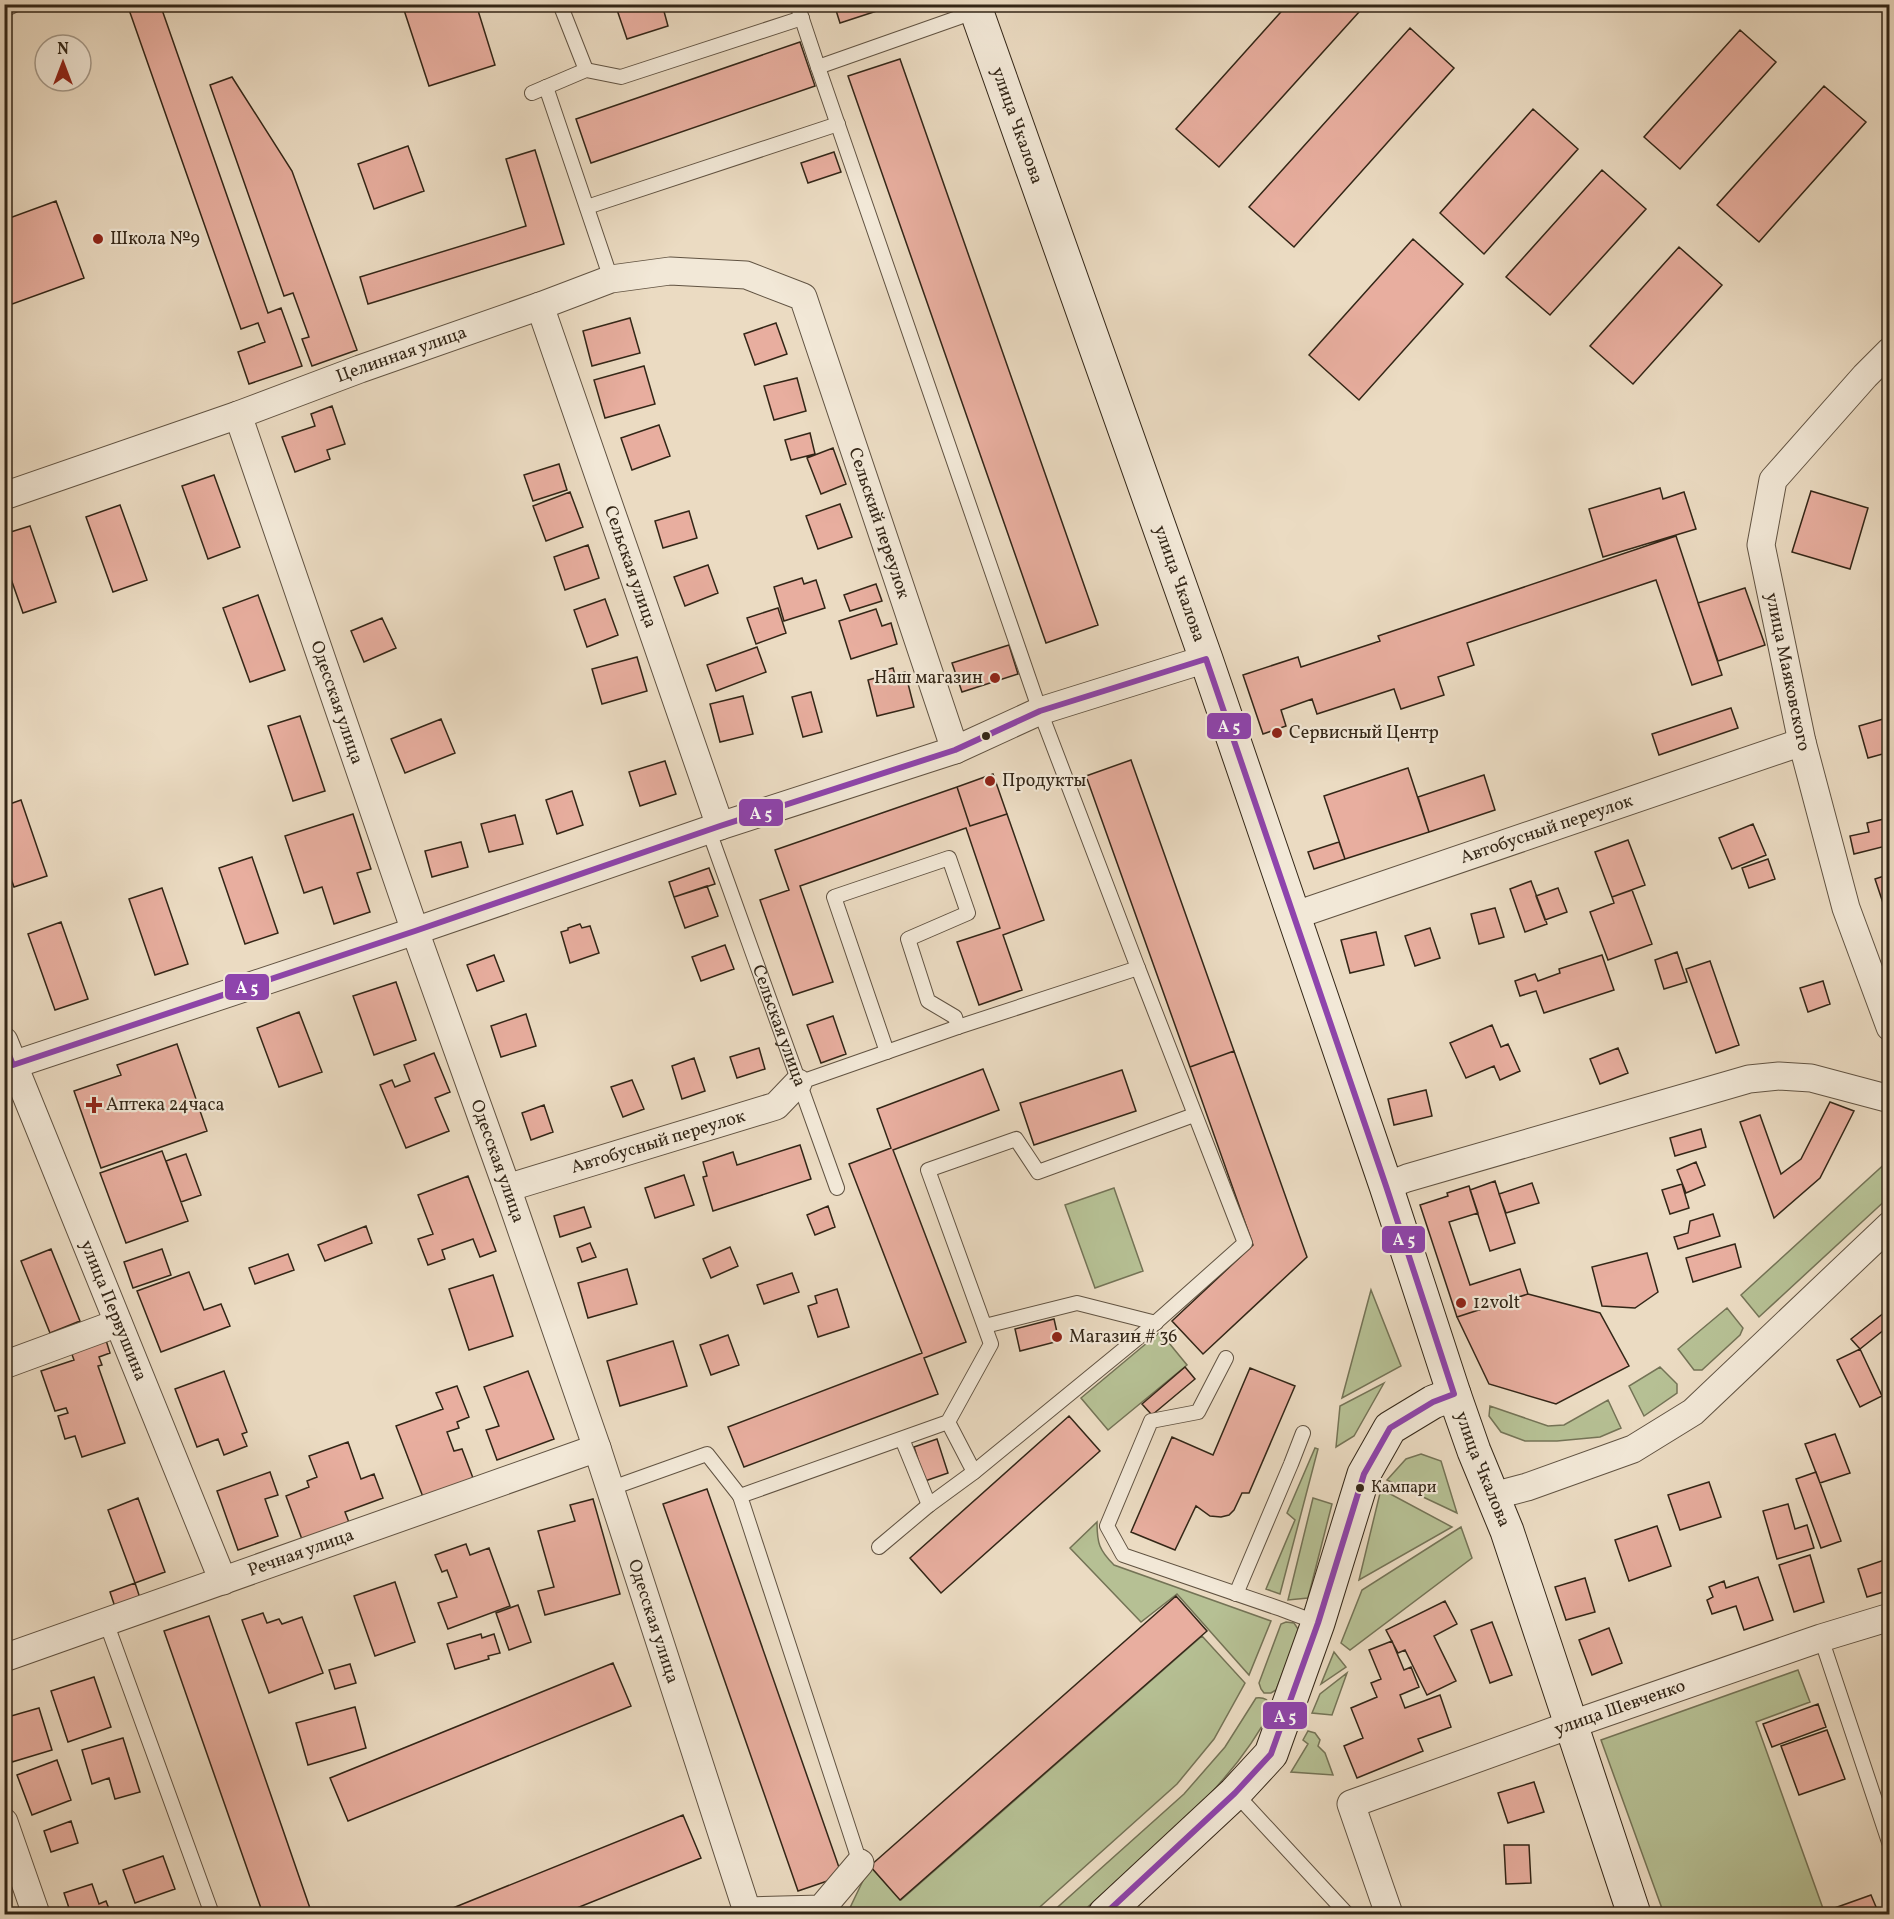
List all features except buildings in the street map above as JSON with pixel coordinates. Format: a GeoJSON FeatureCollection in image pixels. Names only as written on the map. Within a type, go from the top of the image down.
{"type":"FeatureCollection","features":[{"type":"Feature","properties":{"kind":"main road","name":"улица Чкалова"},"geometry":{"type":"LineString","coordinates":[[976,8],[1206,659],[1386,1186],[1454,1394],[1474,1451],[1507,1531],[1634,1914]]}},
{"type":"Feature","properties":{"kind":"main road"},"geometry":{"type":"LineString","coordinates":[[1105,1914],[1235,1794],[1271,1754],[1318,1623],[1364,1474],[1390,1428],[1433,1402],[1454,1394]]}},
{"type":"Feature","properties":{"kind":"street","name":"Целинная улица"},"geometry":{"type":"LineString","coordinates":[[4,496],[238,415],[611,279],[670,272],[746,275],[803,297]]}},
{"type":"Feature","properties":{"kind":"street","name":"Сельский переулок"},"geometry":{"type":"LineString","coordinates":[[803,297],[955,750]]}},
{"type":"Feature","properties":{"kind":"street","name":"Сельская улица"},"geometry":{"type":"LineString","coordinates":[[540,306],[715,829]]}},
{"type":"Feature","properties":{"kind":"street","name":"улица Маяковского"},"geometry":{"type":"LineString","coordinates":[[1890,351],[1773,480],[1761,545],[1802,742],[1846,908],[1890,1027]]}},
{"type":"Feature","properties":{"kind":"street","name":"Одесская улица"},"geometry":{"type":"LineString","coordinates":[[238,415],[415,931],[597,1448],[745,1913]]}},
{"type":"Feature","properties":{"kind":"street"},"geometry":{"type":"LineString","coordinates":[[7,1058],[415,931],[955,750],[1040,711],[1206,659]]}},
{"type":"Feature","properties":{"kind":"street","name":"Автобусный переулок"},"geometry":{"type":"LineString","coordinates":[[1293,916],[1802,742]]}},
{"type":"Feature","properties":{"kind":"street","name":"улица Первушина"},"geometry":{"type":"LineString","coordinates":[[7,1058],[223,1581]]}},
{"type":"Feature","properties":{"kind":"street"},"geometry":{"type":"LineString","coordinates":[[1386,1186],[1749,1079],[1779,1076],[1811,1078],[1890,1099]]}},
{"type":"Feature","properties":{"kind":"street","name":"Автобусный переулок"},"geometry":{"type":"LineString","coordinates":[[507,1188],[776,1106],[798,1083]]}},
{"type":"Feature","properties":{"kind":"street"},"geometry":{"type":"LineString","coordinates":[[1494,1496],[1632,1449],[1693,1412],[1890,1225]]}},
{"type":"Feature","properties":{"kind":"street"},"geometry":{"type":"LineString","coordinates":[[4,1365],[118,1323]]}},
{"type":"Feature","properties":{"kind":"street","name":"Речная улица"},"geometry":{"type":"LineString","coordinates":[[4,1658],[597,1448]]}},
{"type":"Feature","properties":{"kind":"street","name":"улица Шевченко"},"geometry":{"type":"LineString","coordinates":[[1389,1914],[1351,1804],[1570,1725],[1821,1638],[1890,1617]]}},
{"type":"Feature","properties":{"kind":"street"},"geometry":{"type":"LineString","coordinates":[[4,1822],[36,1914]]}},
{"type":"Feature","properties":{"kind":"street"},"geometry":{"type":"LineString","coordinates":[[745,1913],[822,1912],[860,1863]]}},
{"type":"Feature","properties":{"kind":"lane"},"geometry":{"type":"LineString","coordinates":[[4,10],[16,4]]}},
{"type":"Feature","properties":{"kind":"lane"},"geometry":{"type":"LineString","coordinates":[[560,4],[586,70]]}},
{"type":"Feature","properties":{"kind":"lane"},"geometry":{"type":"LineString","coordinates":[[819,67],[976,8]]}},
{"type":"Feature","properties":{"kind":"lane"},"geometry":{"type":"LineString","coordinates":[[532,93],[586,70],[621,77],[799,11],[1040,711],[1245,1243],[1156,1323],[879,1547]]}},
{"type":"Feature","properties":{"kind":"lane"},"geometry":{"type":"LineString","coordinates":[[546,87],[611,279]]}},
{"type":"Feature","properties":{"kind":"lane"},"geometry":{"type":"LineString","coordinates":[[586,207],[838,124]]}},
{"type":"Feature","properties":{"kind":"lane","name":"Сельская улица"},"geometry":{"type":"LineString","coordinates":[[715,829],[798,1083],[837,1188]]}},
{"type":"Feature","properties":{"kind":"lane"},"geometry":{"type":"LineString","coordinates":[[887,1052],[834,897],[949,858],[968,913],[908,939],[928,1001],[955,1017],[958,1027]]}},
{"type":"Feature","properties":{"kind":"lane"},"geometry":{"type":"LineString","coordinates":[[798,1083],[1138,968]]}},
{"type":"Feature","properties":{"kind":"lane"},"geometry":{"type":"LineString","coordinates":[[740,1496],[948,1422],[991,1344],[928,1170],[1016,1139],[1038,1172],[1194,1115]]}},
{"type":"Feature","properties":{"kind":"lane"},"geometry":{"type":"LineString","coordinates":[[985,1326],[1077,1303],[1156,1323]]}},
{"type":"Feature","properties":{"kind":"lane"},"geometry":{"type":"LineString","coordinates":[[1226,1358],[1198,1412],[1151,1421],[1107,1526],[1123,1556],[1318,1623]]}},
{"type":"Feature","properties":{"kind":"lane"},"geometry":{"type":"LineString","coordinates":[[948,1422],[974,1472]]}},
{"type":"Feature","properties":{"kind":"lane"},"geometry":{"type":"LineString","coordinates":[[1236,1594],[1303,1433]]}},
{"type":"Feature","properties":{"kind":"lane"},"geometry":{"type":"LineString","coordinates":[[902,1440],[929,1505]]}},
{"type":"Feature","properties":{"kind":"lane"},"geometry":{"type":"LineString","coordinates":[[609,1489],[707,1454],[740,1496],[860,1863]]}},
{"type":"Feature","properties":{"kind":"lane"},"geometry":{"type":"LineString","coordinates":[[106,1622],[212,1914]]}},
{"type":"Feature","properties":{"kind":"lane"},"geometry":{"type":"LineString","coordinates":[[1821,1638],[1890,1845]]}},
{"type":"Feature","properties":{"kind":"lane"},"geometry":{"type":"LineString","coordinates":[[1235,1794],[1347,1914]]}},
{"type":"Feature","properties":{"kind":"green space"},"geometry":{"type":"Polygon","coordinates":[[[1889,1160],[1889,1197],[1759,1317],[1741,1295],[1889,1160]]]}},
{"type":"Feature","properties":{"kind":"green space"},"geometry":{"type":"Polygon","coordinates":[[[1114,1188],[1143,1271],[1095,1288],[1065,1205],[1114,1188]]]}},
{"type":"Feature","properties":{"kind":"green space"},"geometry":{"type":"Polygon","coordinates":[[[1371,1290],[1401,1366],[1342,1398],[1371,1290]]]}},
{"type":"Feature","properties":{"kind":"green space"},"geometry":{"type":"Polygon","coordinates":[[[1727,1308],[1743,1328],[1740,1335],[1702,1370],[1694,1370],[1678,1349],[1727,1308]]]}},
{"type":"Feature","properties":{"kind":"green space"},"geometry":{"type":"Polygon","coordinates":[[[1160,1332],[1187,1365],[1108,1430],[1081,1398],[1160,1332]]]}},
{"type":"Feature","properties":{"kind":"green space"},"geometry":{"type":"Polygon","coordinates":[[[1660,1367],[1677,1384],[1677,1393],[1644,1416],[1629,1386],[1660,1367]]]}},
{"type":"Feature","properties":{"kind":"green space"},"geometry":{"type":"Polygon","coordinates":[[[1384,1383],[1354,1436],[1336,1447],[1340,1406],[1384,1383]]]}},
{"type":"Feature","properties":{"kind":"green space"},"geometry":{"type":"Polygon","coordinates":[[[1608,1400],[1621,1428],[1600,1437],[1525,1441],[1501,1432],[1489,1416],[1490,1406],[1548,1426],[1564,1425],[1608,1400]]]}},
{"type":"Feature","properties":{"kind":"green space"},"geometry":{"type":"Polygon","coordinates":[[[1315,1448],[1318,1449],[1280,1594],[1266,1589],[1295,1520],[1287,1513],[1315,1448]]]}},
{"type":"Feature","properties":{"kind":"green space"},"geometry":{"type":"Polygon","coordinates":[[[1421,1454],[1441,1461],[1457,1513],[1387,1480],[1406,1459],[1421,1454]]]}},
{"type":"Feature","properties":{"kind":"green space"},"geometry":{"type":"Polygon","coordinates":[[[1381,1489],[1452,1527],[1359,1580],[1381,1489]]]}},
{"type":"Feature","properties":{"kind":"green space"},"geometry":{"type":"Polygon","coordinates":[[[1313,1498],[1332,1504],[1308,1598],[1288,1600],[1313,1498]]]}},
{"type":"Feature","properties":{"kind":"green space"},"geometry":{"type":"Polygon","coordinates":[[[1097,1522],[1100,1546],[1114,1565],[1271,1621],[1249,1675],[1177,1594],[1141,1622],[1070,1548],[1097,1522]]]}},
{"type":"Feature","properties":{"kind":"green space"},"geometry":{"type":"Polygon","coordinates":[[[1461,1527],[1472,1558],[1350,1650],[1341,1643],[1362,1590],[1461,1527]]]}},
{"type":"Feature","properties":{"kind":"green space"},"geometry":{"type":"Polygon","coordinates":[[[1294,1623],[1298,1629],[1297,1636],[1276,1690],[1264,1693],[1259,1683],[1281,1624],[1294,1623]]]}},
{"type":"Feature","properties":{"kind":"green space"},"geometry":{"type":"Polygon","coordinates":[[[1202,1636],[1245,1683],[1214,1739],[1177,1784],[1032,1914],[847,1914],[870,1866],[901,1900],[1202,1636]]]}},
{"type":"Feature","properties":{"kind":"green space"},"geometry":{"type":"Polygon","coordinates":[[[1334,1652],[1346,1667],[1321,1684],[1334,1652]]]}},
{"type":"Feature","properties":{"kind":"green space"},"geometry":{"type":"Polygon","coordinates":[[[1798,1670],[1810,1702],[1756,1722],[1825,1914],[1664,1914],[1601,1740],[1798,1670]]]}},
{"type":"Feature","properties":{"kind":"green space"},"geometry":{"type":"Polygon","coordinates":[[[1347,1673],[1332,1715],[1312,1713],[1320,1694],[1347,1673]]]}},
{"type":"Feature","properties":{"kind":"green space"},"geometry":{"type":"Polygon","coordinates":[[[1256,1698],[1266,1700],[1272,1708],[1255,1738],[1211,1793],[1159,1844],[1080,1914],[1050,1914],[1184,1794],[1225,1747],[1256,1698]]]}},
{"type":"Feature","properties":{"kind":"green space"},"geometry":{"type":"Polygon","coordinates":[[[1308,1731],[1315,1733],[1320,1740],[1318,1746],[1325,1753],[1333,1775],[1291,1772],[1308,1744],[1303,1740],[1308,1731]]]}},
{"type":"Feature","properties":{"kind":"transit line"},"geometry":{"type":"LineString","coordinates":[[4,1042],[13,1065],[720,826],[955,750],[1040,711],[1206,659],[1386,1186],[1454,1394],[1433,1402],[1390,1428],[1364,1474],[1318,1623],[1271,1754],[1235,1793],[1105,1914]]}},
{"type":"Feature","properties":{"kind":"place","name":"Школа №9"},"geometry":{"type":"Point","coordinates":[98,239]}},
{"type":"Feature","properties":{"kind":"place","name":"Наш магазин"},"geometry":{"type":"Point","coordinates":[995,678]}},
{"type":"Feature","properties":{"kind":"place","name":"Сервисный Центр"},"geometry":{"type":"Point","coordinates":[1277,733]}},
{"type":"Feature","properties":{"kind":"place","name":"Продукты"},"geometry":{"type":"Point","coordinates":[990,781]}},
{"type":"Feature","properties":{"kind":"place","name":"Аптека 24часа"},"geometry":{"type":"Point","coordinates":[94,1105]}},
{"type":"Feature","properties":{"kind":"place","name":"12volt"},"geometry":{"type":"Point","coordinates":[1461,1303]}},
{"type":"Feature","properties":{"kind":"place","name":"Магазин # 36"},"geometry":{"type":"Point","coordinates":[1057,1337]}},
{"type":"Feature","properties":{"kind":"place","name":"Кампари"},"geometry":{"type":"Point","coordinates":[1360,1488]}}]}
